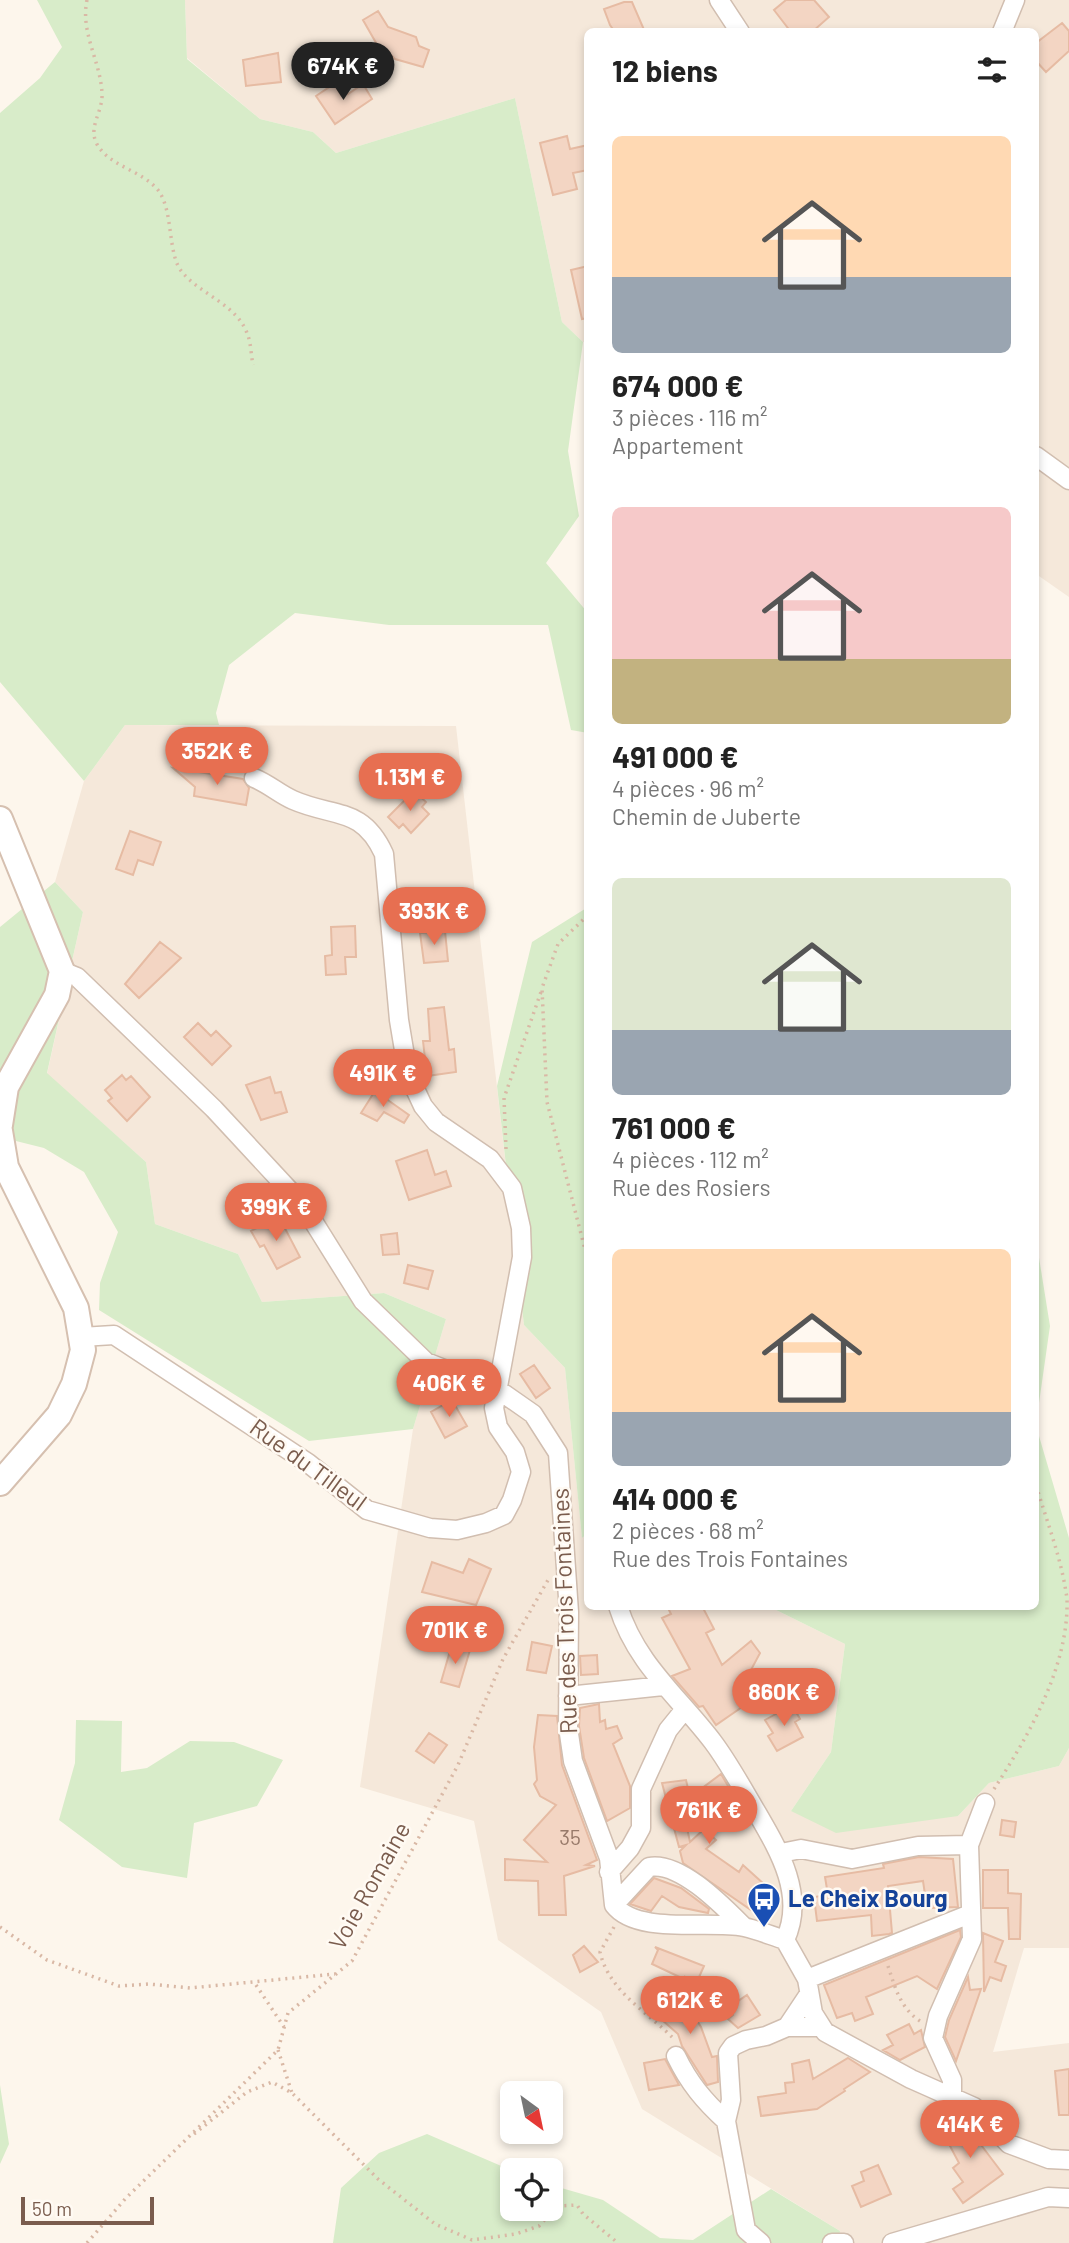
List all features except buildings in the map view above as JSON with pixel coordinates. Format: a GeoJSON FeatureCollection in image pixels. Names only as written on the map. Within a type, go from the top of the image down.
{"type":"FeatureCollection","features":[{"type":"Feature","properties":{"kind":"street"},"geometry":{"type":"LineString","coordinates":[[719,0],[737,28]]}},
{"type":"Feature","properties":{"kind":"street"},"geometry":{"type":"LineString","coordinates":[[1004,28],[1015,0]]}},
{"type":"Feature","properties":{"kind":"street"},"geometry":{"type":"LineString","coordinates":[[1039,458],[1069,480]]}},
{"type":"Feature","properties":{"kind":"street"},"geometry":{"type":"LineString","coordinates":[[254,778],[270,784],[292,800],[356,817],[375,834],[384,854],[399,1020],[408,1074],[423,1106],[436,1122],[490,1159],[505,1179]]}},
{"type":"Feature","properties":{"kind":"street"},"geometry":{"type":"LineString","coordinates":[[0,819],[62,971],[57,995],[6,1087],[0,1125]]}},
{"type":"Feature","properties":{"kind":"street","name":"Rue des Trois Fontaines"},"geometry":{"type":"LineString","coordinates":[[62,971],[77,977],[232,1128],[303,1205],[363,1301],[426,1362],[500,1391],[533,1413],[558,1453],[569,1612],[568,1696],[573,1761],[604,1838],[609,1872],[619,1909]]}},
{"type":"Feature","properties":{"kind":"street"},"geometry":{"type":"LineString","coordinates":[[0,1131],[6,1167],[76,1308],[83,1350],[74,1384],[59,1415],[0,1483]]}},
{"type":"Feature","properties":{"kind":"street","name":"Rue du Tilleul"},"geometry":{"type":"LineString","coordinates":[[80,1337],[114,1335],[309,1464],[367,1510],[430,1528],[457,1530],[486,1523],[503,1515],[512,1500],[521,1472],[515,1452],[498,1427],[494,1408],[500,1391],[522,1257],[522,1228],[512,1188],[505,1179]]}},
{"type":"Feature","properties":{"kind":"street"},"geometry":{"type":"LineString","coordinates":[[620,1610],[635,1648],[730,1766],[781,1853],[794,1901],[792,1926],[785,1940]]}},
{"type":"Feature","properties":{"kind":"street"},"geometry":{"type":"LineString","coordinates":[[568,1696],[663,1686]]}},
{"type":"Feature","properties":{"kind":"street"},"geometry":{"type":"LineString","coordinates":[[609,1872],[630,1848],[641,1828],[641,1789],[668,1730],[685,1709]]}},
{"type":"Feature","properties":{"kind":"street"},"geometry":{"type":"LineString","coordinates":[[952,2095],[952,2080],[933,2038],[972,1939],[969,1844],[985,1803]]}},
{"type":"Feature","properties":{"kind":"street"},"geometry":{"type":"LineString","coordinates":[[781,1853],[801,1849],[852,1859],[918,1846],[969,1844]]}},
{"type":"Feature","properties":{"kind":"street"},"geometry":{"type":"LineString","coordinates":[[744,1927],[712,1896],[666,1866],[649,1867],[619,1909],[654,1923],[744,1927],[785,1940],[808,1987],[820,2027],[841,2044],[974,2107],[1009,2144],[1049,2159],[1069,2160]]}},
{"type":"Feature","properties":{"kind":"street"},"geometry":{"type":"LineString","coordinates":[[787,2027],[808,1987],[883,1950],[970,1914]]}},
{"type":"Feature","properties":{"kind":"street"},"geometry":{"type":"LineString","coordinates":[[761,2243],[746,2230],[726,2121],[731,2100],[728,2053],[733,2046],[746,2040],[766,2036],[787,2027],[820,2027]]}},
{"type":"Feature","properties":{"kind":"street"},"geometry":{"type":"LineString","coordinates":[[676,2056],[687,2080],[701,2098],[726,2121]]}},
{"type":"Feature","properties":{"kind":"street"},"geometry":{"type":"LineString","coordinates":[[892,2243],[1048,2197],[1069,2198]]}},
{"type":"Feature","properties":{"kind":"street"},"geometry":{"type":"LineString","coordinates":[[832,2243],[844,2243]]}},
{"type":"Feature","properties":{"kind":"path"},"geometry":{"type":"LineString","coordinates":[[87,0],[85,22],[102,97],[94,120],[94,139],[102,152],[158,190],[171,225],[179,269],[198,289],[232,310],[247,332],[253,365]]}},
{"type":"Feature","properties":{"kind":"path"},"geometry":{"type":"LineString","coordinates":[[505,1179],[507,1163],[504,1098],[558,944],[584,919]]}},
{"type":"Feature","properties":{"kind":"path"},"geometry":{"type":"LineString","coordinates":[[542,988],[547,1102],[584,1245]]}},
{"type":"Feature","properties":{"kind":"path"},"geometry":{"type":"LineString","coordinates":[[985,1803],[1014,1758],[1066,1654],[1068,1601],[1059,1560],[1039,1495]]}},
{"type":"Feature","properties":{"kind":"path","name":"Voie Romaine"},"geometry":{"type":"LineString","coordinates":[[278,2050],[288,2013],[352,1961],[458,1765],[503,1659],[536,1598],[564,1558]]}},
{"type":"Feature","properties":{"kind":"path"},"geometry":{"type":"LineString","coordinates":[[619,1909],[600,1952],[603,1964],[632,2002],[676,2042],[676,2056]]}},
{"type":"Feature","properties":{"kind":"path"},"geometry":{"type":"LineString","coordinates":[[0,1927],[47,1960],[119,1986],[149,1984],[190,1988],[256,1984],[337,1973]]}},
{"type":"Feature","properties":{"kind":"path"},"geometry":{"type":"LineString","coordinates":[[883,1950],[898,1997],[911,2015],[934,2030]]}},
{"type":"Feature","properties":{"kind":"path"},"geometry":{"type":"LineString","coordinates":[[256,1984],[284,2026]]}},
{"type":"Feature","properties":{"kind":"path"},"geometry":{"type":"LineString","coordinates":[[87,2243],[125,2199],[278,2050],[292,2093]]}},
{"type":"Feature","properties":{"kind":"path"},"geometry":{"type":"LineString","coordinates":[[181,2144],[247,2092],[272,2082],[292,2093],[378,2179],[435,2224],[472,2240],[516,2234],[539,2226],[557,2206],[577,2204],[593,2223],[618,2243]]}},
{"type":"Feature","properties":{"kind":"shaded area"},"geometry":{"type":"Polygon","coordinates":[[[185,0],[1069,0],[1069,597],[1039,576],[1039,28],[584,28],[584,342],[562,322],[515,98],[336,153],[313,132],[260,119],[187,58],[185,0]]]}},
{"type":"Feature","properties":{"kind":"shaded area"},"geometry":{"type":"Polygon","coordinates":[[[125,725],[456,726],[524,1325],[565,1368],[582,1538],[584,1536],[584,1610],[776,1610],[845,1644],[831,1752],[791,1811],[958,1816],[989,1783],[1059,1766],[1069,1748],[1069,1948],[1024,1948],[993,2052],[1069,2043],[1069,2243],[838,2243],[840,2231],[642,2109],[601,2012],[498,1940],[474,1821],[360,1787],[413,1429],[446,1319],[384,1293],[262,1302],[238,1254],[155,1224],[146,1162],[47,1074],[83,912],[55,882],[84,781],[125,725]]]}},
{"type":"Feature","properties":{"kind":"green space"},"geometry":{"type":"Polygon","coordinates":[[[37,0],[185,0],[187,59],[260,119],[313,132],[336,153],[515,98],[562,322],[583,342],[568,451],[579,516],[546,563],[584,608],[584,732],[571,730],[548,625],[389,625],[295,613],[229,665],[216,713],[219,725],[125,725],[84,781],[0,682],[0,113],[40,78],[62,47],[37,0]]]}},
{"type":"Feature","properties":{"kind":"green space"},"geometry":{"type":"Polygon","coordinates":[[[55,882],[83,912],[47,1073],[146,1162],[155,1224],[238,1254],[262,1302],[384,1293],[446,1319],[413,1429],[309,1441],[99,1310],[100,1283],[118,1232],[84,1172],[44,1148],[0,1137],[0,927],[55,882]]]}},
{"type":"Feature","properties":{"kind":"green space"},"geometry":{"type":"Polygon","coordinates":[[[584,910],[582,1538],[565,1368],[524,1325],[497,1086],[532,942],[584,910]]]}},
{"type":"Feature","properties":{"kind":"green space"},"geometry":{"type":"Polygon","coordinates":[[[1039,1258],[1050,1326],[1039,1403],[1039,1258]]]}},
{"type":"Feature","properties":{"kind":"green space"},"geometry":{"type":"Polygon","coordinates":[[[1039,1436],[1069,1538],[1069,1748],[1059,1766],[989,1783],[958,1816],[836,1833],[791,1811],[831,1752],[845,1644],[776,1610],[1039,1610],[1039,1436]]]}},
{"type":"Feature","properties":{"kind":"green space"},"geometry":{"type":"Polygon","coordinates":[[[76,1720],[122,1721],[121,1772],[147,1768],[190,1741],[234,1742],[283,1760],[257,1806],[194,1823],[187,1878],[122,1867],[59,1820],[75,1763],[76,1720]]]}},
{"type":"Feature","properties":{"kind":"green space"},"geometry":{"type":"Polygon","coordinates":[[[0,2085],[9,2144],[0,2164],[0,2085]]]}},
{"type":"Feature","properties":{"kind":"green space"},"geometry":{"type":"Polygon","coordinates":[[[427,2134],[500,2165],[500,2221],[563,2221],[563,2188],[603,2200],[660,2238],[693,2240],[771,2189],[840,2231],[838,2243],[333,2243],[341,2188],[379,2153],[427,2134]]]}},
{"type":"Feature","properties":{"kind":"place","name":"Le Cheix Bourg"},"geometry":{"type":"Point","coordinates":[764,1929]}}]}
